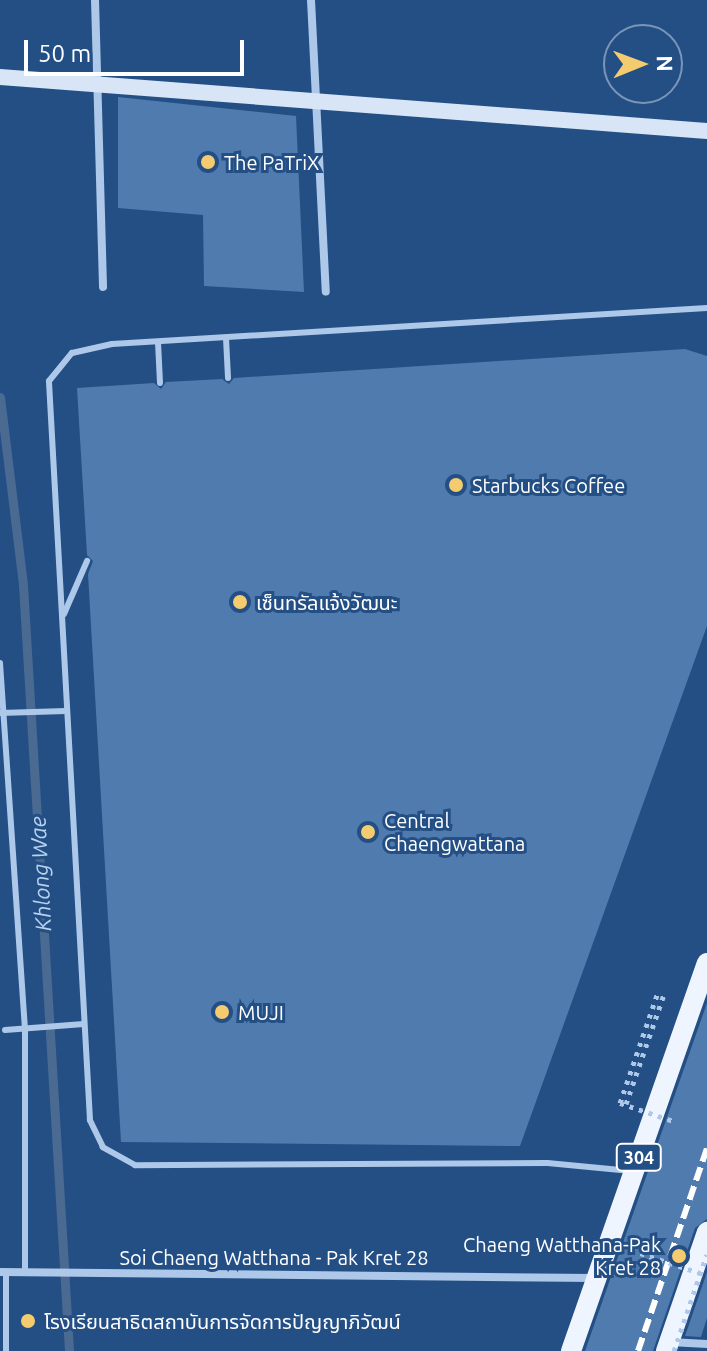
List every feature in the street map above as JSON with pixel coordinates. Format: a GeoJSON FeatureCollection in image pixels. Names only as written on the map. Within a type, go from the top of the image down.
{"type":"FeatureCollection","features":[{"type":"Feature","properties":{"kind":"main road","name":"304"},"geometry":{"type":"LineString","coordinates":[[571,1351],[707,963]]}},
{"type":"Feature","properties":{"kind":"main road"},"geometry":{"type":"LineString","coordinates":[[669,1348],[707,1232]]}},
{"type":"Feature","properties":{"kind":"street"},"geometry":{"type":"LineString","coordinates":[[95,0],[103,287]]}},
{"type":"Feature","properties":{"kind":"street"},"geometry":{"type":"LineString","coordinates":[[311,0],[326,292]]}},
{"type":"Feature","properties":{"kind":"street"},"geometry":{"type":"LineString","coordinates":[[0,77],[707,131]]}},
{"type":"Feature","properties":{"kind":"street","name":"Soi Chaeng Watthana - Pak Kret 28"},"geometry":{"type":"LineString","coordinates":[[3,1272],[596,1278]]}},
{"type":"Feature","properties":{"kind":"street"},"geometry":{"type":"LineString","coordinates":[[669,1348],[707,1344]]}},
{"type":"Feature","properties":{"kind":"lane"},"geometry":{"type":"LineString","coordinates":[[634,1171],[547,1163],[135,1165],[103,1147],[90,1120],[49,381],[72,353],[158,342],[707,308]]}},
{"type":"Feature","properties":{"kind":"lane"},"geometry":{"type":"LineString","coordinates":[[226,338],[228,378]]}},
{"type":"Feature","properties":{"kind":"lane"},"geometry":{"type":"LineString","coordinates":[[158,342],[160,383]]}},
{"type":"Feature","properties":{"kind":"lane"},"geometry":{"type":"LineString","coordinates":[[62,617],[87,561]]}},
{"type":"Feature","properties":{"kind":"lane"},"geometry":{"type":"LineString","coordinates":[[0,663],[25,1028],[25,1272]]}},
{"type":"Feature","properties":{"kind":"lane"},"geometry":{"type":"LineString","coordinates":[[2,713],[66,711]]}},
{"type":"Feature","properties":{"kind":"lane"},"geometry":{"type":"LineString","coordinates":[[5,1030],[84,1024]]}},
{"type":"Feature","properties":{"kind":"lane"},"geometry":{"type":"LineString","coordinates":[[3,1272],[6,1351]]}},
{"type":"Feature","properties":{"kind":"path"},"geometry":{"type":"LineString","coordinates":[[661,993],[620,1103],[676,1122]]}},
{"type":"Feature","properties":{"kind":"path"},"geometry":{"type":"LineString","coordinates":[[631,1250],[700,1273]]}},
{"type":"Feature","properties":{"kind":"path"},"geometry":{"type":"LineString","coordinates":[[669,1348],[707,1254]]}},
{"type":"Feature","properties":{"kind":"building","name":"The PaTriX"},"geometry":{"type":"Polygon","coordinates":[[[118,97],[296,116],[304,292],[204,286],[203,215],[118,208],[118,97]]]}},
{"type":"Feature","properties":{"kind":"building","name":"Central Chaengwattana"},"geometry":{"type":"Polygon","coordinates":[[[685,349],[707,356],[707,626],[520,1146],[121,1142],[88,574],[93,561],[87,555],[77,388],[154,383],[161,389],[166,382],[222,379],[229,384],[234,378],[685,349]]]}},
{"type":"Feature","properties":{"kind":"building"},"geometry":{"type":"Polygon","coordinates":[[[707,1003],[707,1219],[695,1228],[653,1351],[585,1351],[707,1003]]]}},
{"type":"Feature","properties":{"kind":"building"},"geometry":{"type":"Polygon","coordinates":[[[707,1272],[707,1318],[701,1337],[685,1336],[707,1272]]]}},
{"type":"Feature","properties":{"kind":"waterway","name":"Khlong Wae"},"geometry":{"type":"LineString","coordinates":[[0,397],[23,585],[69,1351]]}},
{"type":"Feature","properties":{"kind":"railway"},"geometry":{"type":"LineString","coordinates":[[638,1351],[707,1148]]}},
{"type":"Feature","properties":{"kind":"place","name":"The PaTriX"},"geometry":{"type":"Point","coordinates":[208,162]}},
{"type":"Feature","properties":{"kind":"place","name":"Starbucks Coffee"},"geometry":{"type":"Point","coordinates":[456,485]}},
{"type":"Feature","properties":{"kind":"place","name":"เซ็นทรัลแจ้งวัฒนะ"},"geometry":{"type":"Point","coordinates":[240,602]}},
{"type":"Feature","properties":{"kind":"place","name":"Central Chaengwattana"},"geometry":{"type":"Point","coordinates":[368,832]}},
{"type":"Feature","properties":{"kind":"place","name":"MUJI"},"geometry":{"type":"Point","coordinates":[222,1012]}},
{"type":"Feature","properties":{"kind":"place","name":"Chaeng Watthana-Pak Kret 28"},"geometry":{"type":"Point","coordinates":[679,1256]}},
{"type":"Feature","properties":{"kind":"place","name":"โรงเรียนสาธิตสถาบันการจัดการปัญญาภิวัฒน์"},"geometry":{"type":"Point","coordinates":[28,1321]}}]}
